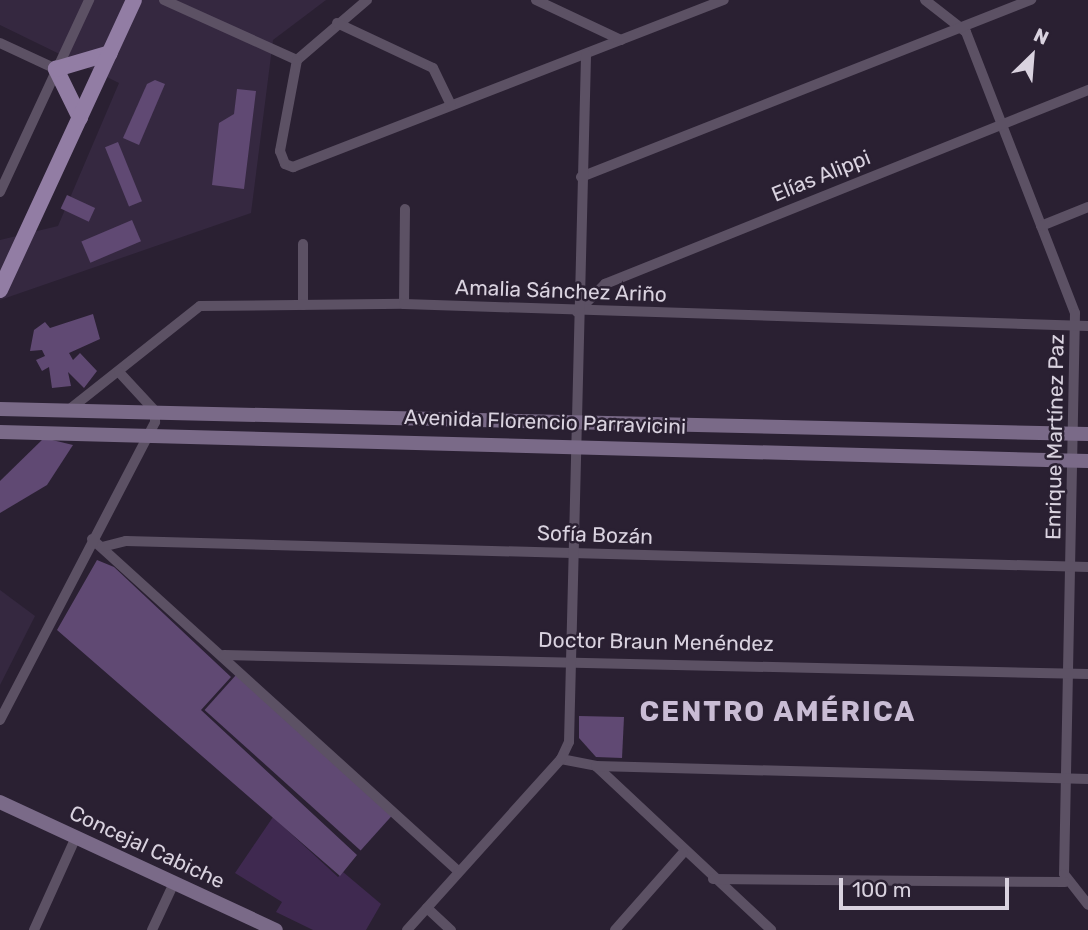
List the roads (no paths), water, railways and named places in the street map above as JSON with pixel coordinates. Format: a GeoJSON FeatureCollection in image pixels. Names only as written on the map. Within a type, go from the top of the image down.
{"type":"FeatureCollection","features":[{"type":"Feature","properties":{"kind":"main road"},"geometry":{"type":"LineString","coordinates":[[1,285],[134,0]]}},
{"type":"Feature","properties":{"kind":"main road"},"geometry":{"type":"LineString","coordinates":[[80,118],[56,69],[110,52]]}},
{"type":"Feature","properties":{"kind":"main road","name":"Avenida Florencio Parravicini"},"geometry":{"type":"LineString","coordinates":[[4,407],[1082,434]]}},
{"type":"Feature","properties":{"kind":"main road","name":"Avenida Florencio Parravicini"},"geometry":{"type":"LineString","coordinates":[[0,432],[574,444],[1081,460]]}},
{"type":"Feature","properties":{"kind":"main road","name":"Concejal Cabiche"},"geometry":{"type":"LineString","coordinates":[[0,802],[271,929]]}},
{"type":"Feature","properties":{"kind":"street"},"geometry":{"type":"LineString","coordinates":[[0,192],[89,0]]}},
{"type":"Feature","properties":{"kind":"street"},"geometry":{"type":"LineString","coordinates":[[164,0],[297,60]]}},
{"type":"Feature","properties":{"kind":"street"},"geometry":{"type":"LineString","coordinates":[[367,0],[297,60],[280,151],[285,164],[293,167],[724,0]]}},
{"type":"Feature","properties":{"kind":"street"},"geometry":{"type":"LineString","coordinates":[[536,0],[621,40]]}},
{"type":"Feature","properties":{"kind":"street"},"geometry":{"type":"LineString","coordinates":[[925,0],[962,27]]}},
{"type":"Feature","properties":{"kind":"street"},"geometry":{"type":"LineString","coordinates":[[581,177],[1031,0]]}},
{"type":"Feature","properties":{"kind":"street"},"geometry":{"type":"LineString","coordinates":[[337,23],[433,68],[451,106]]}},
{"type":"Feature","properties":{"kind":"street","name":"Enrique Martínez Paz"},"geometry":{"type":"LineString","coordinates":[[962,27],[1041,226],[1076,326],[1082,434],[1072,567],[1065,882]]}},
{"type":"Feature","properties":{"kind":"street"},"geometry":{"type":"LineString","coordinates":[[0,43],[56,69]]}},
{"type":"Feature","properties":{"kind":"street"},"geometry":{"type":"LineString","coordinates":[[407,930],[561,759],[569,742],[577,312],[586,54]]}},
{"type":"Feature","properties":{"kind":"street","name":"Elías Alippi"},"geometry":{"type":"LineString","coordinates":[[577,312],[605,284],[1088,90]]}},
{"type":"Feature","properties":{"kind":"street"},"geometry":{"type":"LineString","coordinates":[[1041,226],[1088,207]]}},
{"type":"Feature","properties":{"kind":"street"},"geometry":{"type":"LineString","coordinates":[[404,304],[405,209]]}},
{"type":"Feature","properties":{"kind":"street"},"geometry":{"type":"LineString","coordinates":[[303,244],[303,305]]}},
{"type":"Feature","properties":{"kind":"street","name":"Amalia Sánchez Ariño"},"geometry":{"type":"LineString","coordinates":[[70,409],[119,372],[193,308],[404,304],[577,312],[1088,326]]}},
{"type":"Feature","properties":{"kind":"street"},"geometry":{"type":"LineString","coordinates":[[0,720],[92,539],[150,434],[155,411],[119,372]]}},
{"type":"Feature","properties":{"kind":"street"},"geometry":{"type":"LineString","coordinates":[[92,539],[224,655],[458,871]]}},
{"type":"Feature","properties":{"kind":"street","name":"Sofía Bozán"},"geometry":{"type":"LineString","coordinates":[[102,547],[126,541],[1088,567]]}},
{"type":"Feature","properties":{"kind":"street","name":"Doctor Braun Menéndez"},"geometry":{"type":"LineString","coordinates":[[224,655],[569,659],[1088,674]]}},
{"type":"Feature","properties":{"kind":"street"},"geometry":{"type":"LineString","coordinates":[[561,759],[596,766],[1088,779]]}},
{"type":"Feature","properties":{"kind":"street"},"geometry":{"type":"LineString","coordinates":[[596,766],[683,853],[771,930]]}},
{"type":"Feature","properties":{"kind":"street"},"geometry":{"type":"LineString","coordinates":[[34,930],[76,837]]}},
{"type":"Feature","properties":{"kind":"street"},"geometry":{"type":"LineString","coordinates":[[615,930],[683,853]]}},
{"type":"Feature","properties":{"kind":"street"},"geometry":{"type":"LineString","coordinates":[[713,879],[1065,882],[1088,905]]}},
{"type":"Feature","properties":{"kind":"street"},"geometry":{"type":"LineString","coordinates":[[152,930],[174,883]]}},
{"type":"Feature","properties":{"kind":"street"},"geometry":{"type":"LineString","coordinates":[[426,908],[451,930]]}},
{"type":"Feature","properties":{"kind":"district","name":"CENTRO AMÉRICA"},"geometry":{"type":"Point","coordinates":[778,712]}}]}
